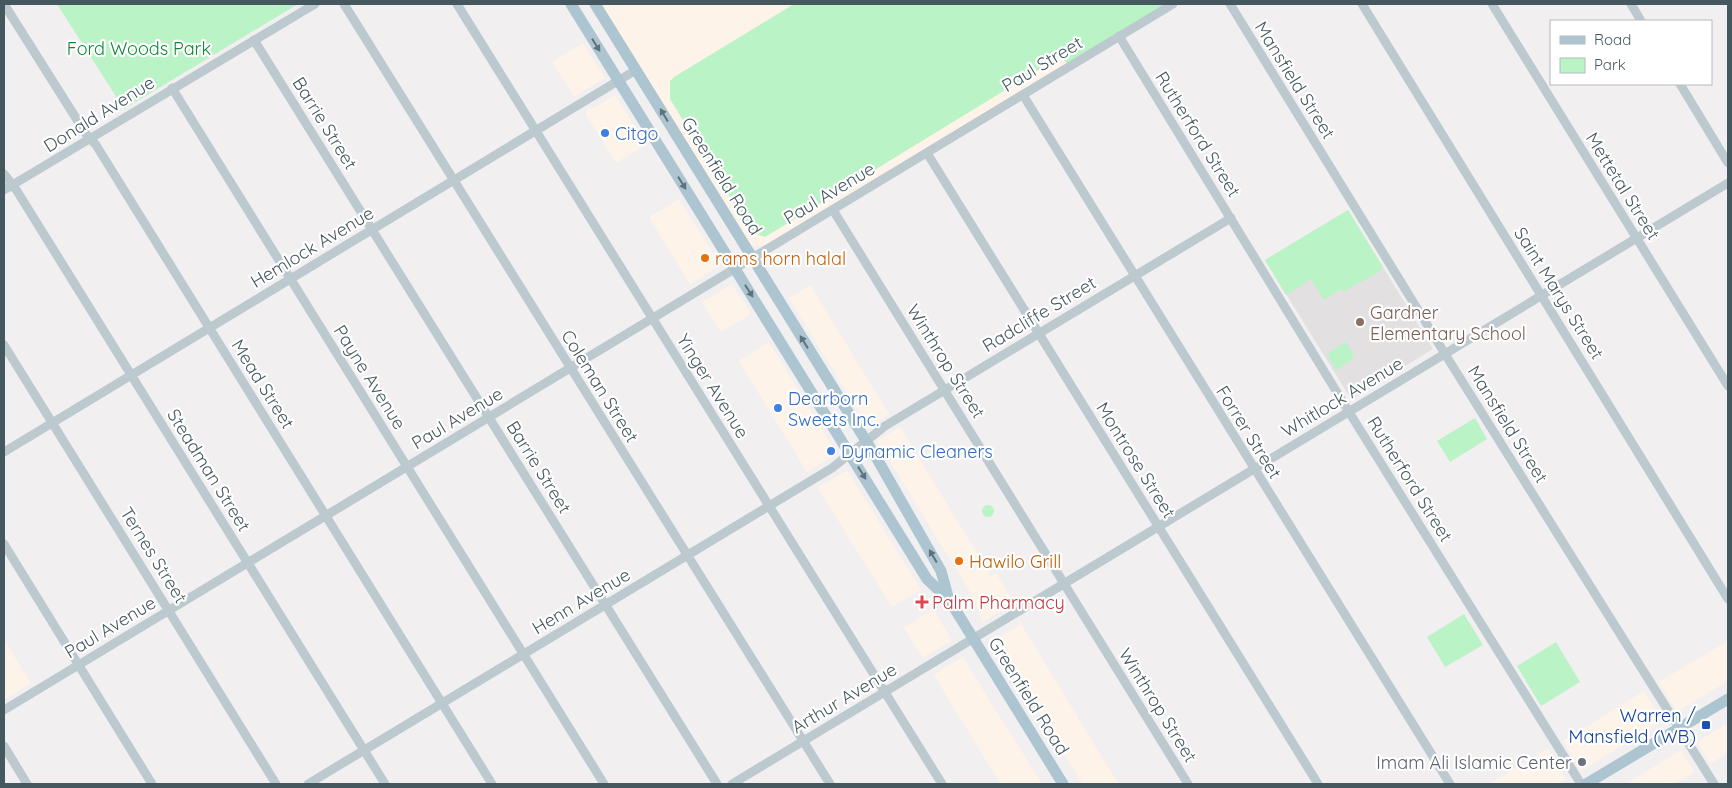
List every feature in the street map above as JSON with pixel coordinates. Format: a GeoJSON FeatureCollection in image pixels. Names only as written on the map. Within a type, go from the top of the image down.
{"type":"FeatureCollection","features":[{"type":"Feature","properties":{"kind":"main road","name":"Greenfield Road"},"geometry":{"type":"LineString","coordinates":[[571,4],[927,579],[950,601]]}},
{"type":"Feature","properties":{"kind":"main road","name":"Greenfield Road"},"geometry":{"type":"LineString","coordinates":[[595,4],[866,440],[941,570],[950,601],[1064,784]]}},
{"type":"Feature","properties":{"kind":"main road"},"geometry":{"type":"LineString","coordinates":[[803,379],[821,368]]}},
{"type":"Feature","properties":{"kind":"main road"},"geometry":{"type":"LineString","coordinates":[[1586,784],[1728,699]]}},
{"type":"Feature","properties":{"kind":"street","name":"Mead Street"},"geometry":{"type":"LineString","coordinates":[[4,4],[90,139],[96,145],[492,784]]}},
{"type":"Feature","properties":{"kind":"street","name":"Donald Avenue"},"geometry":{"type":"LineString","coordinates":[[4,190],[314,4]]}},
{"type":"Feature","properties":{"kind":"street","name":"Coleman Street"},"geometry":{"type":"LineString","coordinates":[[344,4],[830,784]]}},
{"type":"Feature","properties":{"kind":"street","name":"Yinger Avenue"},"geometry":{"type":"LineString","coordinates":[[457,4],[942,784]]}},
{"type":"Feature","properties":{"kind":"street","name":"Paul Street"},"geometry":{"type":"LineString","coordinates":[[927,153],[1173,4]]}},
{"type":"Feature","properties":{"kind":"street","name":"Mansfield Street"},"geometry":{"type":"LineString","coordinates":[[1230,4],[1445,354],[1714,784]]}},
{"type":"Feature","properties":{"kind":"street","name":"Saint Marys Street"},"geometry":{"type":"LineString","coordinates":[[1362,4],[1728,599]]}},
{"type":"Feature","properties":{"kind":"street","name":"Mettetal Street"},"geometry":{"type":"LineString","coordinates":[[1492,4],[1728,386]]}},
{"type":"Feature","properties":{"kind":"street"},"geometry":{"type":"LineString","coordinates":[[1630,4],[1640,20]]}},
{"type":"Feature","properties":{"kind":"street","name":"Rutherford Street"},"geometry":{"type":"LineString","coordinates":[[1119,36],[1349,412],[1581,784]]}},
{"type":"Feature","properties":{"kind":"street","name":"Barrie Street"},"geometry":{"type":"LineString","coordinates":[[254,40],[716,784]]}},
{"type":"Feature","properties":{"kind":"street","name":"Hemlock Avenue"},"geometry":{"type":"LineString","coordinates":[[4,452],[636,70]]}},
{"type":"Feature","properties":{"kind":"street"},"geometry":{"type":"LineString","coordinates":[[1681,85],[1728,163]]}},
{"type":"Feature","properties":{"kind":"street","name":"Payne Avenue"},"geometry":{"type":"LineString","coordinates":[[172,88],[604,784]]}},
{"type":"Feature","properties":{"kind":"street","name":"Forrer Street"},"geometry":{"type":"LineString","coordinates":[[1023,95],[1450,784]]}},
{"type":"Feature","properties":{"kind":"street","name":"Paul Avenue"},"geometry":{"type":"LineString","coordinates":[[4,710],[927,153]]}},
{"type":"Feature","properties":{"kind":"street","name":"Montrose Street"},"geometry":{"type":"LineString","coordinates":[[927,153],[1318,784]]}},
{"type":"Feature","properties":{"kind":"street","name":"Steadman Street"},"geometry":{"type":"LineString","coordinates":[[4,174],[385,784]]}},
{"type":"Feature","properties":{"kind":"street","name":"Whitlock Avenue"},"geometry":{"type":"LineString","coordinates":[[973,639],[1728,183]]}},
{"type":"Feature","properties":{"kind":"street","name":"Winthrop Street"},"geometry":{"type":"LineString","coordinates":[[833,210],[1188,784]]}},
{"type":"Feature","properties":{"kind":"street","name":"Radcliffe Street"},"geometry":{"type":"LineString","coordinates":[[866,440],[885,426],[1231,218]]}},
{"type":"Feature","properties":{"kind":"street","name":"Ternes Street"},"geometry":{"type":"LineString","coordinates":[[4,344],[276,784]]}},
{"type":"Feature","properties":{"kind":"street","name":"Henn Avenue"},"geometry":{"type":"LineString","coordinates":[[308,784],[832,468],[866,440]]}},
{"type":"Feature","properties":{"kind":"street"},"geometry":{"type":"LineString","coordinates":[[4,544],[152,784]]}},
{"type":"Feature","properties":{"kind":"street","name":"Arthur Avenue"},"geometry":{"type":"LineString","coordinates":[[732,784],[973,639]]}},
{"type":"Feature","properties":{"kind":"street"},"geometry":{"type":"LineString","coordinates":[[4,746],[27,784]]}},
{"type":"Feature","properties":{"kind":"shaded area"},"geometry":{"type":"Polygon","coordinates":[[[601,4],[1167,4],[773,242],[755,247],[750,244],[601,4]]]}},
{"type":"Feature","properties":{"kind":"shaded area"},"geometry":{"type":"Polygon","coordinates":[[[583,43],[605,78],[574,97],[552,62],[583,43]]]}},
{"type":"Feature","properties":{"kind":"shaded area"},"geometry":{"type":"Polygon","coordinates":[[[615,95],[646,144],[616,163],[585,113],[615,95]]]}},
{"type":"Feature","properties":{"kind":"shaded area"},"geometry":{"type":"Polygon","coordinates":[[[679,199],[720,265],[690,284],[649,217],[679,199]]]}},
{"type":"Feature","properties":{"kind":"shaded area","name":"Gardner Elementary School"},"geometry":{"type":"Polygon","coordinates":[[[1348,210],[1433,349],[1351,399],[1265,260],[1348,210]]]}},
{"type":"Feature","properties":{"kind":"shaded area"},"geometry":{"type":"Polygon","coordinates":[[[732,284],[751,314],[721,332],[702,302],[732,284]]]}},
{"type":"Feature","properties":{"kind":"shaded area"},"geometry":{"type":"Polygon","coordinates":[[[810,285],[889,414],[868,427],[789,298],[810,285]]]}},
{"type":"Feature","properties":{"kind":"shaded area"},"geometry":{"type":"Polygon","coordinates":[[[769,342],[837,454],[807,472],[739,361],[769,342]]]}},
{"type":"Feature","properties":{"kind":"shaded area"},"geometry":{"type":"Polygon","coordinates":[[[900,427],[991,576],[996,573],[1014,603],[983,622],[969,590],[877,441],[900,427]]]}},
{"type":"Feature","properties":{"kind":"shaded area"},"geometry":{"type":"Polygon","coordinates":[[[847,470],[921,590],[892,607],[818,488],[847,470]]]}},
{"type":"Feature","properties":{"kind":"shaded area"},"geometry":{"type":"Polygon","coordinates":[[[933,609],[952,640],[923,658],[904,628],[933,609]]]}},
{"type":"Feature","properties":{"kind":"shaded area"},"geometry":{"type":"Polygon","coordinates":[[[1021,624],[1119,784],[1083,784],[1069,762],[995,640],[1021,624]]]}},
{"type":"Feature","properties":{"kind":"shaded area"},"geometry":{"type":"Polygon","coordinates":[[[4,640],[31,683],[4,700],[4,640]]]}},
{"type":"Feature","properties":{"kind":"shaded area"},"geometry":{"type":"Polygon","coordinates":[[[1728,641],[1728,681],[1677,712],[1659,682],[1728,641]]]}},
{"type":"Feature","properties":{"kind":"shaded area"},"geometry":{"type":"Polygon","coordinates":[[[963,657],[1042,784],[1001,784],[987,762],[934,675],[963,657]]]}},
{"type":"Feature","properties":{"kind":"shaded area"},"geometry":{"type":"Polygon","coordinates":[[[1644,691],[1662,721],[1581,771],[1563,741],[1644,691]]]}},
{"type":"Feature","properties":{"kind":"shaded area"},"geometry":{"type":"Polygon","coordinates":[[[1728,723],[1728,753],[1710,764],[1697,742],[1728,723]]]}},
{"type":"Feature","properties":{"kind":"shaded area"},"geometry":{"type":"Polygon","coordinates":[[[1548,749],[1566,780],[1558,784],[1489,784],[1548,749]]]}},
{"type":"Feature","properties":{"kind":"shaded area"},"geometry":{"type":"Polygon","coordinates":[[[1681,750],[1695,772],[1674,784],[1626,784],[1681,750]]]}},
{"type":"Feature","properties":{"kind":"green space","name":"Ford Woods Park"},"geometry":{"type":"Polygon","coordinates":[[[57,4],[298,4],[124,109],[57,4]]]}},
{"type":"Feature","properties":{"kind":"green space"},"geometry":{"type":"Polygon","coordinates":[[[794,4],[1167,4],[1067,64],[1061,56],[765,237],[754,233],[744,220],[670,99],[670,81],[794,4]]]}},
{"type":"Feature","properties":{"kind":"green space"},"geometry":{"type":"Polygon","coordinates":[[[1348,210],[1383,267],[1381,268],[1382,270],[1343,292],[1341,289],[1324,300],[1311,279],[1286,295],[1265,260],[1348,210]]]}},
{"type":"Feature","properties":{"kind":"green space"},"geometry":{"type":"Polygon","coordinates":[[[1346,342],[1353,354],[1352,360],[1336,370],[1327,354],[1346,342]]]}},
{"type":"Feature","properties":{"kind":"green space"},"geometry":{"type":"Polygon","coordinates":[[[1475,418],[1487,439],[1450,462],[1437,441],[1475,418]]]}},
{"type":"Feature","properties":{"kind":"green space"},"geometry":{"type":"Polygon","coordinates":[[[986,505],[990,505],[994,511],[990,517],[986,517],[982,513],[982,509],[986,505]]]}},
{"type":"Feature","properties":{"kind":"green space"},"geometry":{"type":"Polygon","coordinates":[[[1464,614],[1483,645],[1445,667],[1427,637],[1464,614]]]}},
{"type":"Feature","properties":{"kind":"green space"},"geometry":{"type":"Polygon","coordinates":[[[1556,642],[1580,682],[1541,706],[1517,666],[1556,642]]]}},
{"type":"Feature","properties":{"kind":"place","name":"Citgo"},"geometry":{"type":"Point","coordinates":[605,133]}},
{"type":"Feature","properties":{"kind":"place","name":"rams horn halal"},"geometry":{"type":"Point","coordinates":[705,258]}},
{"type":"Feature","properties":{"kind":"place","name":"Gardner Elementary School"},"geometry":{"type":"Point","coordinates":[1360,322]}},
{"type":"Feature","properties":{"kind":"place","name":"Dearborn Sweets Inc."},"geometry":{"type":"Point","coordinates":[778,408]}},
{"type":"Feature","properties":{"kind":"place","name":"Dynamic Cleaners"},"geometry":{"type":"Point","coordinates":[831,451]}},
{"type":"Feature","properties":{"kind":"place","name":"Hawilo Grill"},"geometry":{"type":"Point","coordinates":[959,561]}},
{"type":"Feature","properties":{"kind":"place","name":"Palm Pharmacy"},"geometry":{"type":"Point","coordinates":[922,602]}},
{"type":"Feature","properties":{"kind":"place","name":"Warren / Mansfield (WB)"},"geometry":{"type":"Point","coordinates":[1706,725]}},
{"type":"Feature","properties":{"kind":"place","name":"Imam Ali Islamic Center"},"geometry":{"type":"Point","coordinates":[1582,762]}}]}
